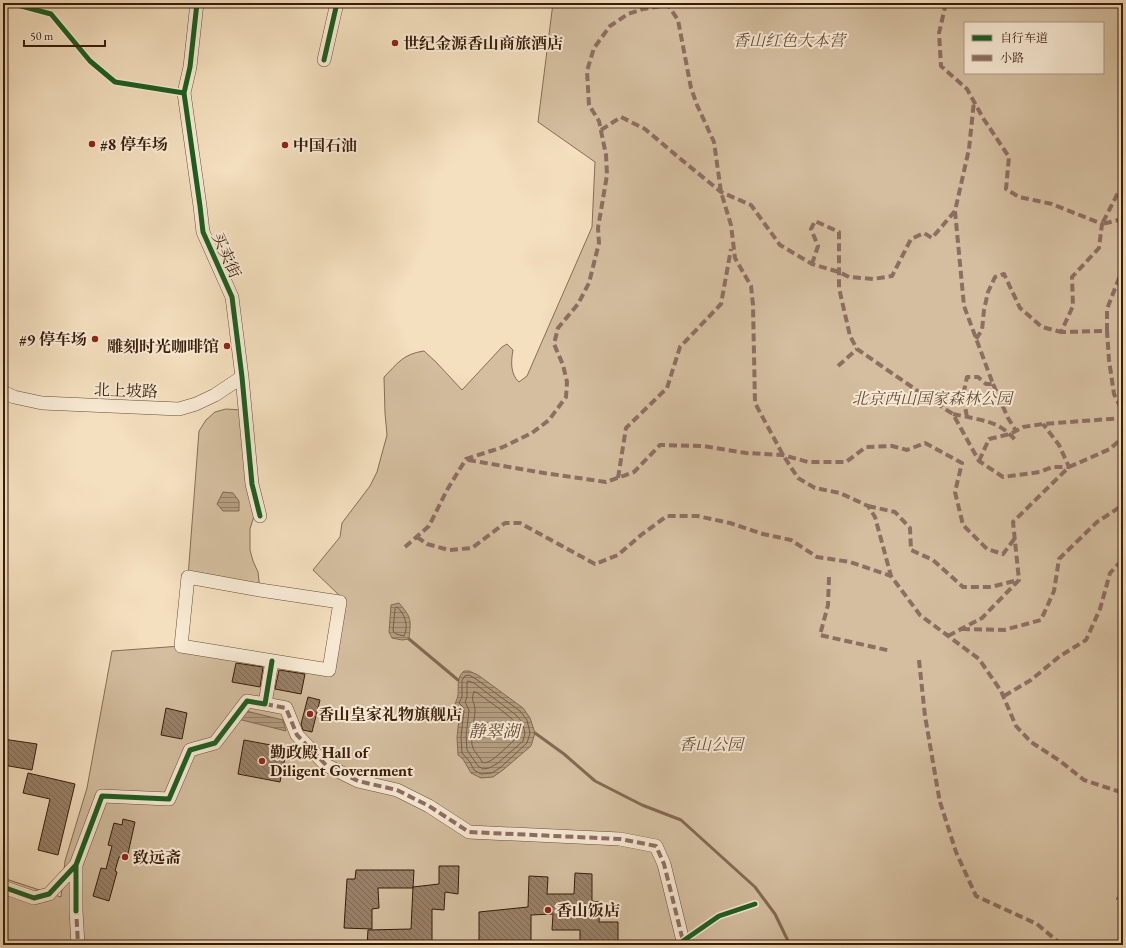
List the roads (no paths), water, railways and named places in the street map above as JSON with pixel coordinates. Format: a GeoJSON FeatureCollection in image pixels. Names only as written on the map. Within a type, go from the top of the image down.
{"type":"FeatureCollection","features":[{"type":"Feature","properties":{"kind":"street","name":"买卖街"},"geometry":{"type":"LineString","coordinates":[[197,3],[190,68],[184,94],[203,232],[232,297],[242,377],[252,484],[260,516]]}},
{"type":"Feature","properties":{"kind":"street"},"geometry":{"type":"LineString","coordinates":[[324,60],[338,3]]}},
{"type":"Feature","properties":{"kind":"street","name":"北上坡路"},"geometry":{"type":"LineString","coordinates":[[3,392],[14,397],[42,403],[179,409],[196,404],[215,395],[242,377]]}},
{"type":"Feature","properties":{"kind":"street"},"geometry":{"type":"LineString","coordinates":[[188,577],[340,602],[329,670],[272,661],[181,646],[188,577]]}},
{"type":"Feature","properties":{"kind":"street"},"geometry":{"type":"LineString","coordinates":[[265,704],[272,661]]}},
{"type":"Feature","properties":{"kind":"street"},"geometry":{"type":"LineString","coordinates":[[78,945],[76,865],[102,796],[168,799],[190,750],[215,743],[247,701],[286,708],[297,735],[326,765],[358,781],[397,790],[429,806],[469,832],[620,840],[656,846],[664,864],[682,941],[689,945]]}},
{"type":"Feature","properties":{"kind":"street"},"geometry":{"type":"LineString","coordinates":[[3,887],[34,898],[49,894],[76,865]]}},
{"type":"Feature","properties":{"kind":"water"},"geometry":{"type":"Polygon","coordinates":[[[223,492],[233,493],[239,501],[239,511],[223,511],[217,504],[223,492]]]}},
{"type":"Feature","properties":{"kind":"water"},"geometry":{"type":"Polygon","coordinates":[[[399,603],[410,620],[409,639],[402,640],[392,638],[389,632],[391,605],[399,603]]]}},
{"type":"Feature","properties":{"kind":"water","name":"静翠湖"},"geometry":{"type":"Polygon","coordinates":[[[464,671],[469,671],[478,675],[523,708],[530,718],[535,733],[531,746],[493,777],[481,778],[471,773],[463,759],[458,755],[457,737],[460,710],[454,708],[458,695],[458,682],[464,671]]]}},
{"type":"Feature","properties":{"kind":"water"},"geometry":{"type":"Polygon","coordinates":[[[246,711],[283,720],[286,731],[238,719],[246,711]]]}},
{"type":"Feature","properties":{"kind":"waterway"},"geometry":{"type":"LineString","coordinates":[[409,639],[458,680]]}},
{"type":"Feature","properties":{"kind":"waterway"},"geometry":{"type":"LineString","coordinates":[[535,733],[564,754],[595,781],[642,805],[681,820],[755,887],[775,914],[790,945]]}},
{"type":"Feature","properties":{"kind":"place","name":"世纪金源香山商旅酒店"},"geometry":{"type":"Point","coordinates":[395,43]}},
{"type":"Feature","properties":{"kind":"place","name":"#8 停车场"},"geometry":{"type":"Point","coordinates":[92,144]}},
{"type":"Feature","properties":{"kind":"place","name":"中国石油"},"geometry":{"type":"Point","coordinates":[285,145]}},
{"type":"Feature","properties":{"kind":"place","name":"#9 停车场"},"geometry":{"type":"Point","coordinates":[95,339]}},
{"type":"Feature","properties":{"kind":"place","name":"雕刻时光咖啡馆"},"geometry":{"type":"Point","coordinates":[227,346]}},
{"type":"Feature","properties":{"kind":"place","name":"香山皇家礼物旗舰店"},"geometry":{"type":"Point","coordinates":[310,714]}},
{"type":"Feature","properties":{"kind":"place","name":"勤政殿 Hall of Diligent Government"},"geometry":{"type":"Point","coordinates":[262,761]}},
{"type":"Feature","properties":{"kind":"place","name":"致远斋"},"geometry":{"type":"Point","coordinates":[125,857]}},
{"type":"Feature","properties":{"kind":"place","name":"香山饭店"},"geometry":{"type":"Point","coordinates":[548,910]}},
{"type":"Feature","properties":{"kind":"park label","name":"香山红色大本营"},"geometry":{"type":"Point","coordinates":[789,40]}},
{"type":"Feature","properties":{"kind":"park label","name":"北京西山国家森林公园"},"geometry":{"type":"Point","coordinates":[932,398]}},
{"type":"Feature","properties":{"kind":"park label","name":"香山公园"},"geometry":{"type":"Point","coordinates":[711,744]}}]}
